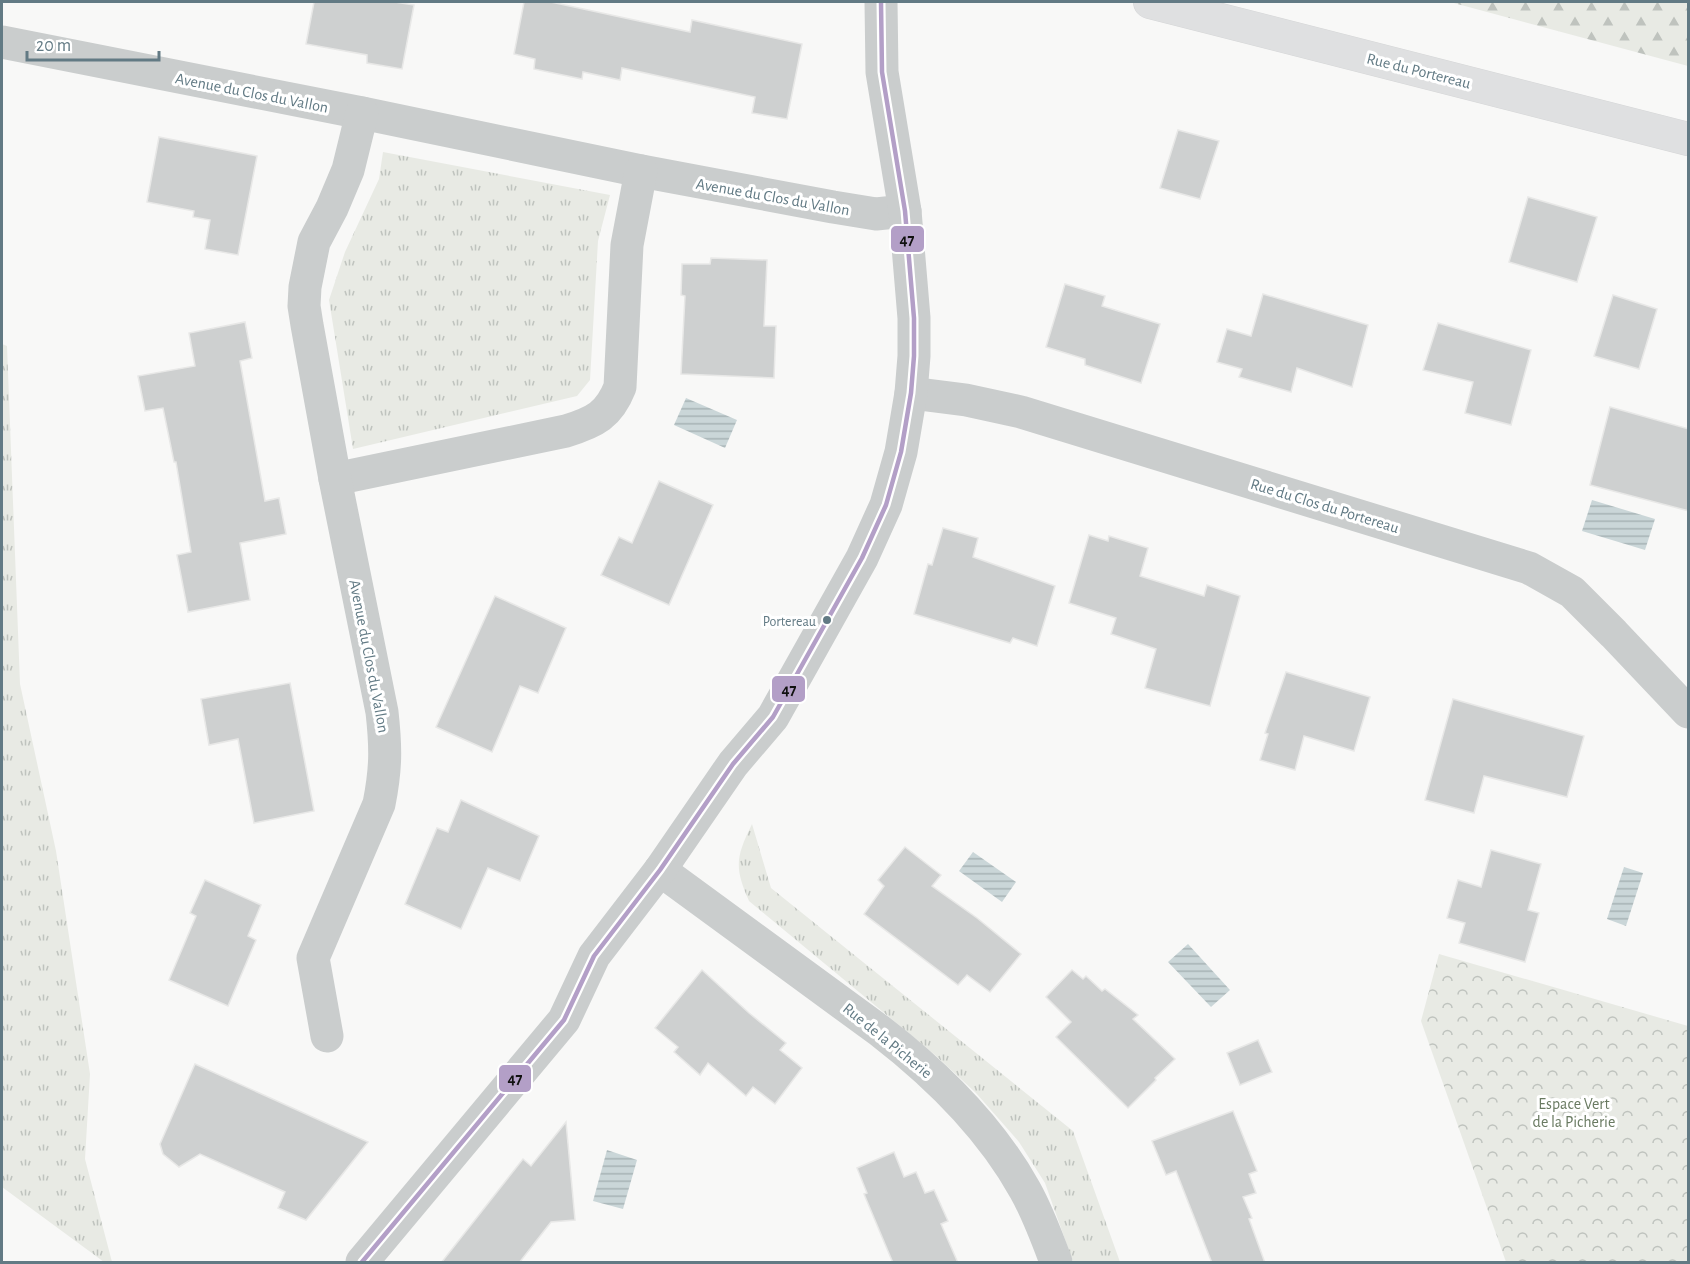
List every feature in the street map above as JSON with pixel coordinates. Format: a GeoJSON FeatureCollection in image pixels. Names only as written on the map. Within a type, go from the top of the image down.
{"type":"FeatureCollection","features":[{"type":"Feature","properties":{"kind":"street"},"geometry":{"type":"LineString","coordinates":[[362,1263],[564,1020],[594,956],[660,870],[732,764],[773,717],[862,558],[886,505],[901,452],[911,393],[914,318],[905,211],[882,72],[881,2]]}},
{"type":"Feature","properties":{"kind":"street","name":"Rue du Portereau"},"geometry":{"type":"LineString","coordinates":[[1150,2],[1689,139]]}},
{"type":"Feature","properties":{"kind":"street","name":"Avenue du Clos du Vallon"},"geometry":{"type":"LineString","coordinates":[[2,42],[641,171],[876,214],[905,211]]}},
{"type":"Feature","properties":{"kind":"street","name":"Avenue du Clos du Vallon"},"geometry":{"type":"LineString","coordinates":[[327,1036],[313,958],[379,804],[385,776],[386,747],[382,712],[335,479],[304,306],[305,287],[314,242],[348,170],[362,113]]}},
{"type":"Feature","properties":{"kind":"street"},"geometry":{"type":"LineString","coordinates":[[335,479],[566,431],[586,425],[604,415],[615,401],[620,387],[627,244],[641,171]]}},
{"type":"Feature","properties":{"kind":"street","name":"Rue du Clos du Portereau"},"geometry":{"type":"LineString","coordinates":[[911,393],[966,400],[1021,412],[1529,568],[1572,592],[1689,712]]}},
{"type":"Feature","properties":{"kind":"street","name":"Rue de la Picherie"},"geometry":{"type":"LineString","coordinates":[[660,870],[880,1031],[906,1051],[956,1097],[1000,1150],[1026,1191],[1056,1263]]}},
{"type":"Feature","properties":{"kind":"green space"},"geometry":{"type":"Polygon","coordinates":[[[1450,2],[1688,2],[1688,66],[1450,2]]]}},
{"type":"Feature","properties":{"kind":"green space"},"geometry":{"type":"Polygon","coordinates":[[[383,152],[610,195],[598,241],[590,380],[577,396],[353,449],[329,300],[345,252],[379,179],[383,152]]]}},
{"type":"Feature","properties":{"kind":"green space"},"geometry":{"type":"Polygon","coordinates":[[[2,344],[7,346],[20,684],[56,851],[90,1074],[85,1159],[112,1262],[104,1262],[2,1187],[2,344]]]}},
{"type":"Feature","properties":{"kind":"green space"},"geometry":{"type":"Polygon","coordinates":[[[752,824],[771,888],[1073,1131],[1120,1262],[1073,1262],[1045,1183],[1019,1142],[976,1093],[935,1055],[749,901],[741,879],[739,862],[752,824]]]}},
{"type":"Feature","properties":{"kind":"green space","name":"Espace Vert de la Picherie"},"geometry":{"type":"Polygon","coordinates":[[[1439,954],[1688,1026],[1688,1262],[1506,1262],[1421,1021],[1439,954]]]}},
{"type":"Feature","properties":{"kind":"shaded area"},"geometry":{"type":"Polygon","coordinates":[[[686,398],[737,420],[725,448],[674,425],[686,398]]]}},
{"type":"Feature","properties":{"kind":"shaded area"},"geometry":{"type":"Polygon","coordinates":[[[1592,500],[1655,519],[1645,550],[1582,531],[1592,500]]]}},
{"type":"Feature","properties":{"kind":"shaded area"},"geometry":{"type":"Polygon","coordinates":[[[973,852],[1016,882],[1002,902],[959,871],[973,852]]]}},
{"type":"Feature","properties":{"kind":"shaded area"},"geometry":{"type":"Polygon","coordinates":[[[1624,867],[1643,873],[1626,926],[1607,919],[1624,867]]]}},
{"type":"Feature","properties":{"kind":"shaded area"},"geometry":{"type":"Polygon","coordinates":[[[1188,944],[1230,990],[1211,1007],[1168,962],[1188,944]]]}},
{"type":"Feature","properties":{"kind":"shaded area"},"geometry":{"type":"Polygon","coordinates":[[[607,1150],[637,1160],[623,1209],[593,1201],[607,1150]]]}},
{"type":"Feature","properties":{"kind":"building"},"geometry":{"type":"Polygon","coordinates":[[[314,2],[395,2],[414,5],[402,69],[367,63],[367,55],[306,44],[314,2]]]}},
{"type":"Feature","properties":{"kind":"building"},"geometry":{"type":"Polygon","coordinates":[[[524,2],[551,2],[690,32],[692,20],[802,44],[787,119],[752,113],[755,97],[622,68],[620,80],[583,72],[582,79],[534,69],[535,59],[514,54],[524,2]]]}},
{"type":"Feature","properties":{"kind":"building"},"geometry":{"type":"Polygon","coordinates":[[[1178,130],[1219,141],[1200,199],[1160,188],[1178,130]]]}},
{"type":"Feature","properties":{"kind":"building"},"geometry":{"type":"Polygon","coordinates":[[[159,137],[257,156],[238,255],[205,249],[210,220],[193,217],[194,211],[147,202],[159,137]]]}},
{"type":"Feature","properties":{"kind":"building"},"geometry":{"type":"Polygon","coordinates":[[[1528,197],[1597,217],[1577,282],[1509,262],[1528,197]]]}},
{"type":"Feature","properties":{"kind":"building"},"geometry":{"type":"Polygon","coordinates":[[[711,258],[767,260],[764,326],[776,326],[774,378],[681,374],[685,296],[681,295],[682,264],[710,264],[711,258]]]}},
{"type":"Feature","properties":{"kind":"building"},"geometry":{"type":"Polygon","coordinates":[[[1065,284],[1105,296],[1102,306],[1160,324],[1141,383],[1085,365],[1085,359],[1046,347],[1065,284]]]}},
{"type":"Feature","properties":{"kind":"building"},"geometry":{"type":"Polygon","coordinates":[[[1263,294],[1368,325],[1352,387],[1297,368],[1291,392],[1239,377],[1242,369],[1217,362],[1227,329],[1251,336],[1263,294]]]}},
{"type":"Feature","properties":{"kind":"building"},"geometry":{"type":"Polygon","coordinates":[[[1613,295],[1657,309],[1639,369],[1594,356],[1613,295]]]}},
{"type":"Feature","properties":{"kind":"building"},"geometry":{"type":"Polygon","coordinates":[[[245,322],[252,358],[240,361],[265,501],[279,498],[286,534],[240,543],[250,600],[188,612],[177,555],[191,552],[176,462],[174,462],[163,408],[145,411],[138,376],[195,366],[189,333],[245,322]]]}},
{"type":"Feature","properties":{"kind":"building"},"geometry":{"type":"Polygon","coordinates":[[[1438,323],[1531,350],[1511,425],[1465,413],[1473,382],[1423,370],[1438,323]]]}},
{"type":"Feature","properties":{"kind":"building"},"geometry":{"type":"Polygon","coordinates":[[[1610,407],[1689,429],[1689,511],[1590,485],[1610,407]]]}},
{"type":"Feature","properties":{"kind":"building"},"geometry":{"type":"Polygon","coordinates":[[[659,481],[713,505],[669,605],[601,575],[619,537],[632,543],[659,481]]]}},
{"type":"Feature","properties":{"kind":"building"},"geometry":{"type":"Polygon","coordinates":[[[943,528],[978,538],[973,557],[1055,586],[1037,646],[1013,638],[1010,643],[914,614],[928,564],[932,565],[943,528]]]}},
{"type":"Feature","properties":{"kind":"building"},"geometry":{"type":"Polygon","coordinates":[[[1089,535],[1108,541],[1109,536],[1148,548],[1140,576],[1204,596],[1207,585],[1240,596],[1210,706],[1145,688],[1156,649],[1111,634],[1116,618],[1069,603],[1089,535]]]}},
{"type":"Feature","properties":{"kind":"building"},"geometry":{"type":"Polygon","coordinates":[[[495,596],[566,628],[538,693],[520,686],[492,752],[436,727],[495,596]]]}},
{"type":"Feature","properties":{"kind":"building"},"geometry":{"type":"Polygon","coordinates":[[[1286,672],[1370,697],[1354,751],[1304,736],[1295,770],[1260,760],[1268,734],[1265,733],[1286,672]]]}},
{"type":"Feature","properties":{"kind":"building"},"geometry":{"type":"Polygon","coordinates":[[[290,683],[314,811],[254,823],[238,739],[209,745],[201,699],[290,683]]]}},
{"type":"Feature","properties":{"kind":"building"},"geometry":{"type":"Polygon","coordinates":[[[1453,699],[1584,736],[1567,797],[1484,776],[1474,813],[1425,800],[1453,699]]]}},
{"type":"Feature","properties":{"kind":"building"},"geometry":{"type":"Polygon","coordinates":[[[461,800],[539,836],[520,881],[488,868],[461,929],[405,904],[437,828],[448,832],[461,800]]]}},
{"type":"Feature","properties":{"kind":"building"},"geometry":{"type":"Polygon","coordinates":[[[905,847],[941,875],[932,886],[977,918],[1021,954],[990,992],[967,975],[958,985],[864,914],[884,886],[878,880],[905,847]]]}},
{"type":"Feature","properties":{"kind":"building"},"geometry":{"type":"Polygon","coordinates":[[[1491,850],[1541,864],[1528,910],[1539,913],[1525,962],[1459,943],[1465,923],[1447,918],[1458,880],[1481,887],[1491,850]]]}},
{"type":"Feature","properties":{"kind":"building"},"geometry":{"type":"Polygon","coordinates":[[[205,880],[261,905],[248,936],[256,940],[228,1006],[169,980],[196,916],[190,913],[205,880]]]}},
{"type":"Feature","properties":{"kind":"building"},"geometry":{"type":"Polygon","coordinates":[[[702,970],[786,1043],[780,1050],[802,1068],[775,1104],[753,1087],[746,1096],[708,1063],[700,1075],[674,1052],[678,1047],[655,1028],[702,970]]]}},
{"type":"Feature","properties":{"kind":"building"},"geometry":{"type":"Polygon","coordinates":[[[1072,970],[1083,979],[1086,976],[1102,991],[1105,989],[1138,1015],[1133,1019],[1175,1059],[1128,1108],[1056,1037],[1071,1022],[1046,997],[1072,970]]]}},
{"type":"Feature","properties":{"kind":"building"},"geometry":{"type":"Polygon","coordinates":[[[1258,1040],[1272,1072],[1240,1085],[1227,1053],[1258,1040]]]}},
{"type":"Feature","properties":{"kind":"building"},"geometry":{"type":"Polygon","coordinates":[[[195,1064],[368,1142],[306,1220],[278,1208],[285,1192],[200,1154],[179,1167],[163,1154],[160,1144],[195,1064]]]}},
{"type":"Feature","properties":{"kind":"building"},"geometry":{"type":"Polygon","coordinates":[[[1233,1111],[1257,1171],[1249,1174],[1256,1193],[1243,1197],[1252,1218],[1249,1219],[1265,1263],[1212,1263],[1176,1171],[1166,1175],[1152,1141],[1233,1111]]]}},
{"type":"Feature","properties":{"kind":"building"},"geometry":{"type":"Polygon","coordinates":[[[566,1122],[575,1220],[551,1222],[519,1263],[441,1263],[523,1159],[531,1166],[566,1122]]]}},
{"type":"Feature","properties":{"kind":"building"},"geometry":{"type":"Polygon","coordinates":[[[894,1152],[904,1177],[916,1172],[925,1193],[934,1190],[948,1221],[941,1224],[958,1263],[893,1263],[864,1194],[867,1193],[857,1168],[894,1152]]]}},
{"type":"Feature","properties":{"kind":"transit line","name":"47"},"geometry":{"type":"LineString","coordinates":[[362,1262],[564,1020],[594,956],[660,870],[733,764],[773,717],[862,558],[886,505],[901,452],[911,393],[914,318],[905,211],[882,72],[881,2]]}},
{"type":"Feature","properties":{"kind":"place","name":"Portereau"},"geometry":{"type":"Point","coordinates":[827,620]}}]}
